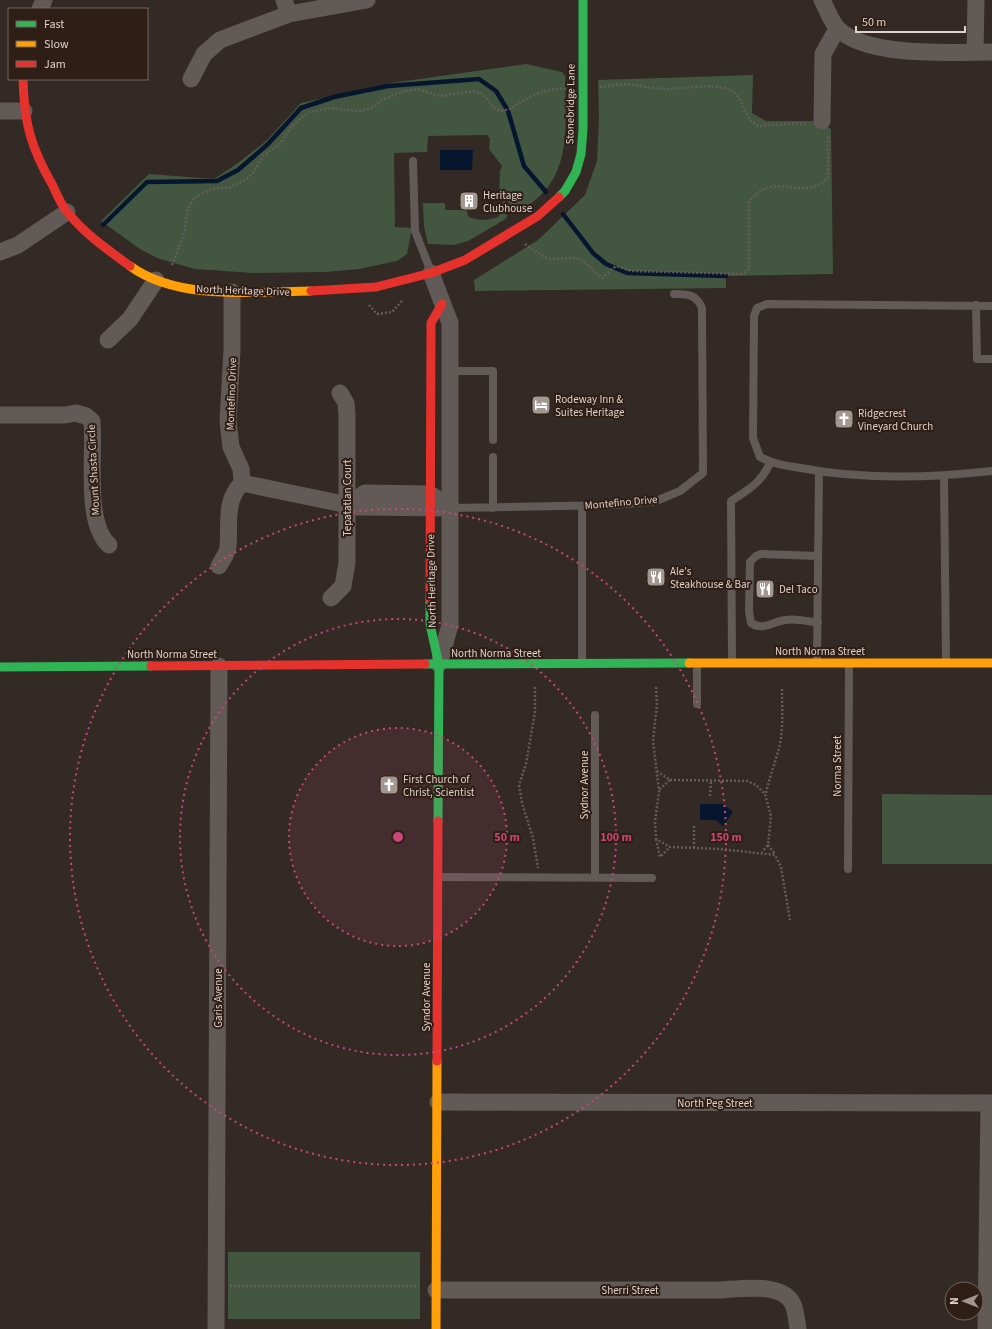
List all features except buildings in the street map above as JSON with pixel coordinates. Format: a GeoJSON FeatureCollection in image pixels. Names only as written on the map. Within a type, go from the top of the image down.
{"type":"FeatureCollection","features":[{"type":"Feature","properties":{"kind":"street"},"geometry":{"type":"LineString","coordinates":[[191,79],[204,54],[220,40],[287,7],[367,0]]}},
{"type":"Feature","properties":{"kind":"street","name":"Stonebridge Lane"},"geometry":{"type":"LineString","coordinates":[[431,273],[465,260],[538,216],[565,191],[576,172],[581,154],[583,130],[583,0]]}},
{"type":"Feature","properties":{"kind":"street"},"geometry":{"type":"LineString","coordinates":[[822,0],[837,29],[860,42],[890,50],[984,52],[976,0]]}},
{"type":"Feature","properties":{"kind":"street"},"geometry":{"type":"LineString","coordinates":[[821,127],[823,54],[837,29]]}},
{"type":"Feature","properties":{"kind":"street","name":"North Heritage Drive"},"geometry":{"type":"LineString","coordinates":[[23,80],[24,112],[30,139],[43,170],[67,212],[96,241],[137,271],[156,280],[184,288],[232,292],[350,290],[376,287],[431,273],[450,323],[450,625],[439,665]]}},
{"type":"Feature","properties":{"kind":"street"},"geometry":{"type":"LineString","coordinates":[[0,111],[24,112]]}},
{"type":"Feature","properties":{"kind":"street"},"geometry":{"type":"LineString","coordinates":[[0,252],[18,245],[67,212]]}},
{"type":"Feature","properties":{"kind":"street"},"geometry":{"type":"LineString","coordinates":[[108,340],[130,319],[156,280]]}},
{"type":"Feature","properties":{"kind":"street","name":"Montefino Drive"},"geometry":{"type":"LineString","coordinates":[[232,292],[232,350],[228,421],[231,447],[241,470],[242,482]]}},
{"type":"Feature","properties":{"kind":"street","name":"North Heritage Drive"},"geometry":{"type":"LineString","coordinates":[[439,665],[430,624],[431,323],[442,304]]}},
{"type":"Feature","properties":{"kind":"street","name":"Tepatatlan Court"},"geometry":{"type":"LineString","coordinates":[[331,598],[343,586],[346,575],[348,505],[347,415],[346,403],[340,394]]}},
{"type":"Feature","properties":{"kind":"street","name":"Mount Shasta Circle"},"geometry":{"type":"LineString","coordinates":[[0,415],[65,415],[76,413],[86,416],[92,421],[94,508],[98,530],[103,540],[109,545]]}},
{"type":"Feature","properties":{"kind":"street"},"geometry":{"type":"LineString","coordinates":[[219,566],[228,548],[228,511],[235,489],[242,482],[348,505],[365,493],[430,500],[450,508]]}},
{"type":"Feature","properties":{"kind":"street","name":"North Norma Street"},"geometry":{"type":"LineString","coordinates":[[0,667],[697,663],[817,665],[849,663],[992,663]]}},
{"type":"Feature","properties":{"kind":"street","name":"Syndor Avenue"},"geometry":{"type":"LineString","coordinates":[[436,1329],[439,665]]}},
{"type":"Feature","properties":{"kind":"street","name":"Garis Avenue"},"geometry":{"type":"LineString","coordinates":[[216,1329],[219,666]]}},
{"type":"Feature","properties":{"kind":"street","name":"North Peg Street"},"geometry":{"type":"LineString","coordinates":[[438,1102],[990,1103]]}},
{"type":"Feature","properties":{"kind":"street"},"geometry":{"type":"LineString","coordinates":[[986,1329],[990,1103]]}},
{"type":"Feature","properties":{"kind":"street","name":"Sherri Street"},"geometry":{"type":"LineString","coordinates":[[436,1290],[772,1290],[785,1294],[794,1306],[798,1329]]}},
{"type":"Feature","properties":{"kind":"lane"},"geometry":{"type":"LineString","coordinates":[[414,161],[415,231],[431,273]]}},
{"type":"Feature","properties":{"kind":"lane","name":"Montefino Drive"},"geometry":{"type":"LineString","coordinates":[[450,508],[582,506],[656,501],[680,491],[703,473],[702,308],[699,300],[692,294],[674,294]]}},
{"type":"Feature","properties":{"kind":"lane"},"geometry":{"type":"LineString","coordinates":[[992,306],[767,304],[757,308],[754,316],[753,438],[760,457],[770,462],[818,471],[898,476],[944,476],[992,471]]}},
{"type":"Feature","properties":{"kind":"lane"},"geometry":{"type":"LineString","coordinates":[[976,305],[977,359],[992,359]]}},
{"type":"Feature","properties":{"kind":"lane"},"geometry":{"type":"LineString","coordinates":[[450,371],[493,370],[493,440]]}},
{"type":"Feature","properties":{"kind":"lane"},"geometry":{"type":"LineString","coordinates":[[493,457],[493,508]]}},
{"type":"Feature","properties":{"kind":"lane"},"geometry":{"type":"LineString","coordinates":[[732,663],[731,500],[752,488],[764,475],[770,462]]}},
{"type":"Feature","properties":{"kind":"lane"},"geometry":{"type":"LineString","coordinates":[[817,665],[818,471]]}},
{"type":"Feature","properties":{"kind":"lane"},"geometry":{"type":"LineString","coordinates":[[944,476],[946,663]]}},
{"type":"Feature","properties":{"kind":"lane"},"geometry":{"type":"LineString","coordinates":[[582,506],[582,664]]}},
{"type":"Feature","properties":{"kind":"lane"},"geometry":{"type":"LineString","coordinates":[[818,556],[766,554],[756,556],[750,562],[749,611],[751,623],[756,626],[768,626],[785,620],[818,623]]}},
{"type":"Feature","properties":{"kind":"lane"},"geometry":{"type":"LineString","coordinates":[[697,663],[697,704]]}},
{"type":"Feature","properties":{"kind":"lane","name":"Norma Street"},"geometry":{"type":"LineString","coordinates":[[848,869],[849,663]]}},
{"type":"Feature","properties":{"kind":"lane","name":"Sydnor Avenue"},"geometry":{"type":"LineString","coordinates":[[594,715],[595,878]]}},
{"type":"Feature","properties":{"kind":"lane"},"geometry":{"type":"LineString","coordinates":[[438,878],[652,878]]}},
{"type":"Feature","properties":{"kind":"path"},"geometry":{"type":"LineString","coordinates":[[525,244],[544,257],[551,259],[576,258],[582,260],[602,278],[613,268],[632,271],[742,274],[749,269],[749,200],[773,185],[801,189],[812,187],[828,178],[821,127],[797,123],[759,126],[753,124],[749,119],[739,96],[729,89],[713,87],[663,89],[624,84],[596,87]]}},
{"type":"Feature","properties":{"kind":"path"},"geometry":{"type":"LineString","coordinates":[[172,265],[184,234],[188,209],[194,198],[215,188],[228,188],[245,180],[254,172],[263,156],[280,144],[291,127],[307,113],[329,108],[360,111],[374,106],[382,100],[401,92],[417,89],[440,96],[473,92],[483,94],[494,108],[500,111],[513,108],[526,99],[552,89],[564,88],[568,90]]}},
{"type":"Feature","properties":{"kind":"path"},"geometry":{"type":"LineString","coordinates":[[493,199],[502,199],[513,216]]}},
{"type":"Feature","properties":{"kind":"path"},"geometry":{"type":"LineString","coordinates":[[369,305],[377,314],[392,312],[402,302]]}},
{"type":"Feature","properties":{"kind":"path"},"geometry":{"type":"LineString","coordinates":[[762,852],[768,845],[770,816],[765,794],[769,775],[778,751],[782,718],[782,686]]}},
{"type":"Feature","properties":{"kind":"path"},"geometry":{"type":"LineString","coordinates":[[535,687],[535,712],[526,764],[519,785],[522,803],[533,838],[540,878]]}},
{"type":"Feature","properties":{"kind":"path"},"geometry":{"type":"LineString","coordinates":[[656,687],[657,704],[653,741],[659,791],[655,822],[656,839],[660,856],[670,847]]}},
{"type":"Feature","properties":{"kind":"path"},"geometry":{"type":"LineString","coordinates":[[656,770],[670,780],[747,781],[756,785],[765,794]]}},
{"type":"Feature","properties":{"kind":"path"},"geometry":{"type":"LineString","coordinates":[[659,791],[670,780]]}},
{"type":"Feature","properties":{"kind":"path"},"geometry":{"type":"LineString","coordinates":[[710,796],[711,781]]}},
{"type":"Feature","properties":{"kind":"path"},"geometry":{"type":"LineString","coordinates":[[694,825],[694,848]]}},
{"type":"Feature","properties":{"kind":"path"},"geometry":{"type":"LineString","coordinates":[[656,839],[670,847],[762,852],[775,855]]}},
{"type":"Feature","properties":{"kind":"path"},"geometry":{"type":"LineString","coordinates":[[768,845],[781,867],[790,920]]}},
{"type":"Feature","properties":{"kind":"path"},"geometry":{"type":"LineString","coordinates":[[228,1286],[420,1286]]}},
{"type":"Feature","properties":{"kind":"green space"},"geometry":{"type":"Polygon","coordinates":[[[526,64],[562,72],[565,76],[566,110],[564,144],[561,160],[547,189],[534,201],[515,210],[504,197],[499,197],[500,171],[502,166],[489,149],[490,139],[487,135],[428,136],[427,152],[394,153],[395,227],[412,228],[407,254],[397,261],[359,269],[326,272],[253,273],[195,269],[157,258],[140,249],[101,221],[149,174],[214,179],[238,163],[266,141],[301,103],[391,83],[526,64]]]}},
{"type":"Feature","properties":{"kind":"green space"},"geometry":{"type":"Polygon","coordinates":[[[753,75],[752,113],[766,121],[818,121],[831,129],[833,274],[726,276],[726,288],[475,291],[474,280],[538,240],[585,195],[597,161],[599,119],[598,80],[753,75]]]}},
{"type":"Feature","properties":{"kind":"green space"},"geometry":{"type":"Polygon","coordinates":[[[499,201],[506,207],[507,217],[504,220],[468,241],[454,245],[428,244],[424,227],[423,203],[445,203],[445,210],[467,210],[468,216],[471,218],[483,220],[496,218],[499,216],[499,201]]]}},
{"type":"Feature","properties":{"kind":"green space"},"geometry":{"type":"Polygon","coordinates":[[[882,794],[992,795],[992,864],[882,864],[882,794]]]}},
{"type":"Feature","properties":{"kind":"green space"},"geometry":{"type":"Polygon","coordinates":[[[228,1252],[420,1252],[420,1319],[228,1319],[228,1252]]]}},
{"type":"Feature","properties":{"kind":"water"},"geometry":{"type":"Polygon","coordinates":[[[440,150],[473,150],[472,170],[440,170],[440,150]]]}},
{"type":"Feature","properties":{"kind":"water"},"geometry":{"type":"Polygon","coordinates":[[[700,804],[723,804],[733,812],[723,826],[716,820],[700,820],[700,804]]]}},
{"type":"Feature","properties":{"kind":"waterway"},"geometry":{"type":"LineString","coordinates":[[103,225],[147,182],[217,181],[238,170],[268,144],[301,108],[334,97],[388,86],[479,79],[496,91],[507,109]]}},
{"type":"Feature","properties":{"kind":"waterway"},"geometry":{"type":"LineString","coordinates":[[508,111],[524,166],[546,192]]}},
{"type":"Feature","properties":{"kind":"waterway"},"geometry":{"type":"LineString","coordinates":[[563,214],[593,253],[606,264],[627,273],[726,276]]}},
{"type":"Feature","properties":{"kind":"traffic: fast"},"geometry":{"type":"LineString","coordinates":[[559,197],[565,191],[576,172],[581,154],[583,130],[583,0]]}},
{"type":"Feature","properties":{"kind":"traffic: fast"},"geometry":{"type":"LineString","coordinates":[[430,599],[430,624],[439,665],[438,821]]}},
{"type":"Feature","properties":{"kind":"traffic: fast"},"geometry":{"type":"LineString","coordinates":[[425,664],[689,663]]}},
{"type":"Feature","properties":{"kind":"traffic: fast"},"geometry":{"type":"LineString","coordinates":[[0,667],[151,666]]}},
{"type":"Feature","properties":{"kind":"traffic: slow"},"geometry":{"type":"LineString","coordinates":[[130,266],[149,277],[171,285],[194,290],[242,293],[311,291]]}},
{"type":"Feature","properties":{"kind":"traffic: slow"},"geometry":{"type":"LineString","coordinates":[[689,663],[992,663]]}},
{"type":"Feature","properties":{"kind":"traffic: slow"},"geometry":{"type":"LineString","coordinates":[[436,1329],[437,1061]]}},
{"type":"Feature","properties":{"kind":"traffic: jam"},"geometry":{"type":"LineString","coordinates":[[23,80],[25,109],[30,135],[39,159],[61,203],[75,221],[89,235],[130,266]]}},
{"type":"Feature","properties":{"kind":"traffic: jam"},"geometry":{"type":"LineString","coordinates":[[311,291],[376,287],[431,273],[465,260],[538,216],[559,197]]}},
{"type":"Feature","properties":{"kind":"traffic: jam"},"geometry":{"type":"LineString","coordinates":[[430,599],[431,323],[442,304]]}},
{"type":"Feature","properties":{"kind":"traffic: jam"},"geometry":{"type":"LineString","coordinates":[[151,666],[425,664]]}},
{"type":"Feature","properties":{"kind":"traffic: jam"},"geometry":{"type":"LineString","coordinates":[[437,1061],[438,821]]}},
{"type":"Feature","properties":{"kind":"place","name":"Heritage Clubhouse"},"geometry":{"type":"Point","coordinates":[469,201]}},
{"type":"Feature","properties":{"kind":"place","name":"Rodeway Inn & Suites Heritage"},"geometry":{"type":"Point","coordinates":[541,405]}},
{"type":"Feature","properties":{"kind":"place","name":"Ridgecrest Vineyard Church"},"geometry":{"type":"Point","coordinates":[844,419]}},
{"type":"Feature","properties":{"kind":"place","name":"Ale's Steakhouse & Bar"},"geometry":{"type":"Point","coordinates":[656,577]}},
{"type":"Feature","properties":{"kind":"place","name":"Del Taco"},"geometry":{"type":"Point","coordinates":[765,589]}},
{"type":"Feature","properties":{"kind":"place","name":"First Church of Christ, Scientist"},"geometry":{"type":"Point","coordinates":[389,785]}}]}
